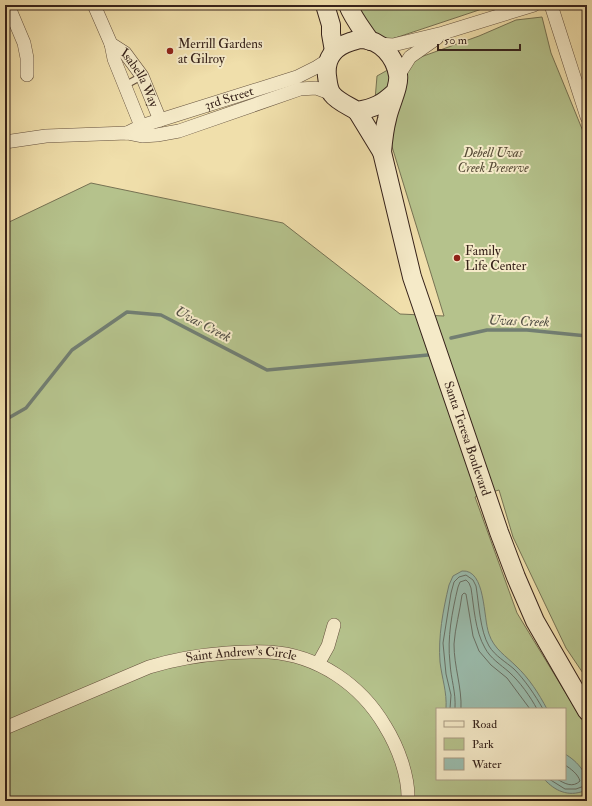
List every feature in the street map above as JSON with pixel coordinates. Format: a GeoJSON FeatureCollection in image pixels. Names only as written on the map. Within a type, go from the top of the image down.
{"type":"FeatureCollection","features":[{"type":"Feature","properties":{"kind":"main road"},"geometry":{"type":"LineString","coordinates":[[325,5],[331,25],[331,56],[326,73],[328,84],[332,94],[341,102],[357,111],[370,109],[381,104],[397,84],[392,59],[386,50],[374,42],[352,16],[348,5]]}},
{"type":"Feature","properties":{"kind":"main road"},"geometry":{"type":"LineString","coordinates":[[331,56],[344,44],[361,38],[374,42]]}},
{"type":"Feature","properties":{"kind":"main road","name":"Santa Teresa Boulevard"},"geometry":{"type":"LineString","coordinates":[[397,84],[387,117],[383,136],[382,152],[412,277],[499,532],[516,576],[535,621],[587,711]]}},
{"type":"Feature","properties":{"kind":"main road","name":"Santa Teresa Boulevard"},"geometry":{"type":"LineString","coordinates":[[357,111],[382,152]]}},
{"type":"Feature","properties":{"kind":"street"},"geometry":{"type":"LineString","coordinates":[[8,5],[24,43],[27,58],[27,75]]}},
{"type":"Feature","properties":{"kind":"street","name":"Isabella Way"},"geometry":{"type":"LineString","coordinates":[[94,5],[111,44],[114,60],[140,126]]}},
{"type":"Feature","properties":{"kind":"street"},"geometry":{"type":"LineString","coordinates":[[374,42],[394,45],[443,33],[534,5]]}},
{"type":"Feature","properties":{"kind":"street"},"geometry":{"type":"LineString","coordinates":[[551,5],[587,117]]}},
{"type":"Feature","properties":{"kind":"street"},"geometry":{"type":"LineString","coordinates":[[397,84],[410,57],[443,33]]}},
{"type":"Feature","properties":{"kind":"street","name":"Isabella Way"},"geometry":{"type":"LineString","coordinates":[[111,44],[125,53],[142,76],[160,120]]}},
{"type":"Feature","properties":{"kind":"street","name":"3rd Street"},"geometry":{"type":"LineString","coordinates":[[128,133],[140,126],[297,77],[317,67],[331,56]]}},
{"type":"Feature","properties":{"kind":"street","name":"3rd Street"},"geometry":{"type":"LineString","coordinates":[[5,142],[46,136],[128,133],[142,136],[156,135],[179,131],[300,89],[316,88],[332,94]]}},
{"type":"Feature","properties":{"kind":"street"},"geometry":{"type":"LineString","coordinates":[[318,664],[328,646],[334,625]]}},
{"type":"Feature","properties":{"kind":"street","name":"Saint Andrew's Circle"},"geometry":{"type":"LineString","coordinates":[[5,728],[149,667],[186,657],[231,652],[270,652],[286,654],[318,664],[348,682],[370,704],[383,722],[394,742],[403,766],[408,801]]}},
{"type":"Feature","properties":{"kind":"lane"},"geometry":{"type":"LineString","coordinates":[[124,86],[142,76]]}},
{"type":"Feature","properties":{"kind":"green space"},"geometry":{"type":"Polygon","coordinates":[[[345,5],[494,5],[374,45],[345,5]]]}},
{"type":"Feature","properties":{"kind":"green space","name":"Debell Uvas Creek Preserve"},"geometry":{"type":"Polygon","coordinates":[[[542,17],[551,53],[587,141],[587,679],[566,648],[513,537],[499,490],[475,497],[517,613],[587,728],[587,801],[5,801],[5,224],[91,183],[283,223],[400,314],[444,316],[386,127],[375,100],[377,76],[393,67],[479,36],[516,20],[542,17]]]}},
{"type":"Feature","properties":{"kind":"water"},"geometry":{"type":"Polygon","coordinates":[[[462,571],[470,572],[476,578],[480,586],[487,627],[491,639],[501,652],[525,676],[546,708],[446,708],[445,691],[440,662],[440,643],[445,604],[449,585],[453,576],[462,571]]]}},
{"type":"Feature","properties":{"kind":"water"},"geometry":{"type":"Polygon","coordinates":[[[566,755],[582,770],[586,780],[584,791],[578,793],[562,792],[545,780],[566,780],[566,755]]]}},
{"type":"Feature","properties":{"kind":"waterway","name":"Uvas Creek"},"geometry":{"type":"LineString","coordinates":[[5,420],[26,408],[72,350],[127,312],[161,315],[267,370],[428,355]]}},
{"type":"Feature","properties":{"kind":"waterway","name":"Uvas Creek"},"geometry":{"type":"LineString","coordinates":[[451,338],[487,330],[527,330],[587,336]]}},
{"type":"Feature","properties":{"kind":"place","name":"Merrill Gardens at Gilroy"},"geometry":{"type":"Point","coordinates":[170,51]}},
{"type":"Feature","properties":{"kind":"place","name":"Family Life Center"},"geometry":{"type":"Point","coordinates":[457,258]}}]}
